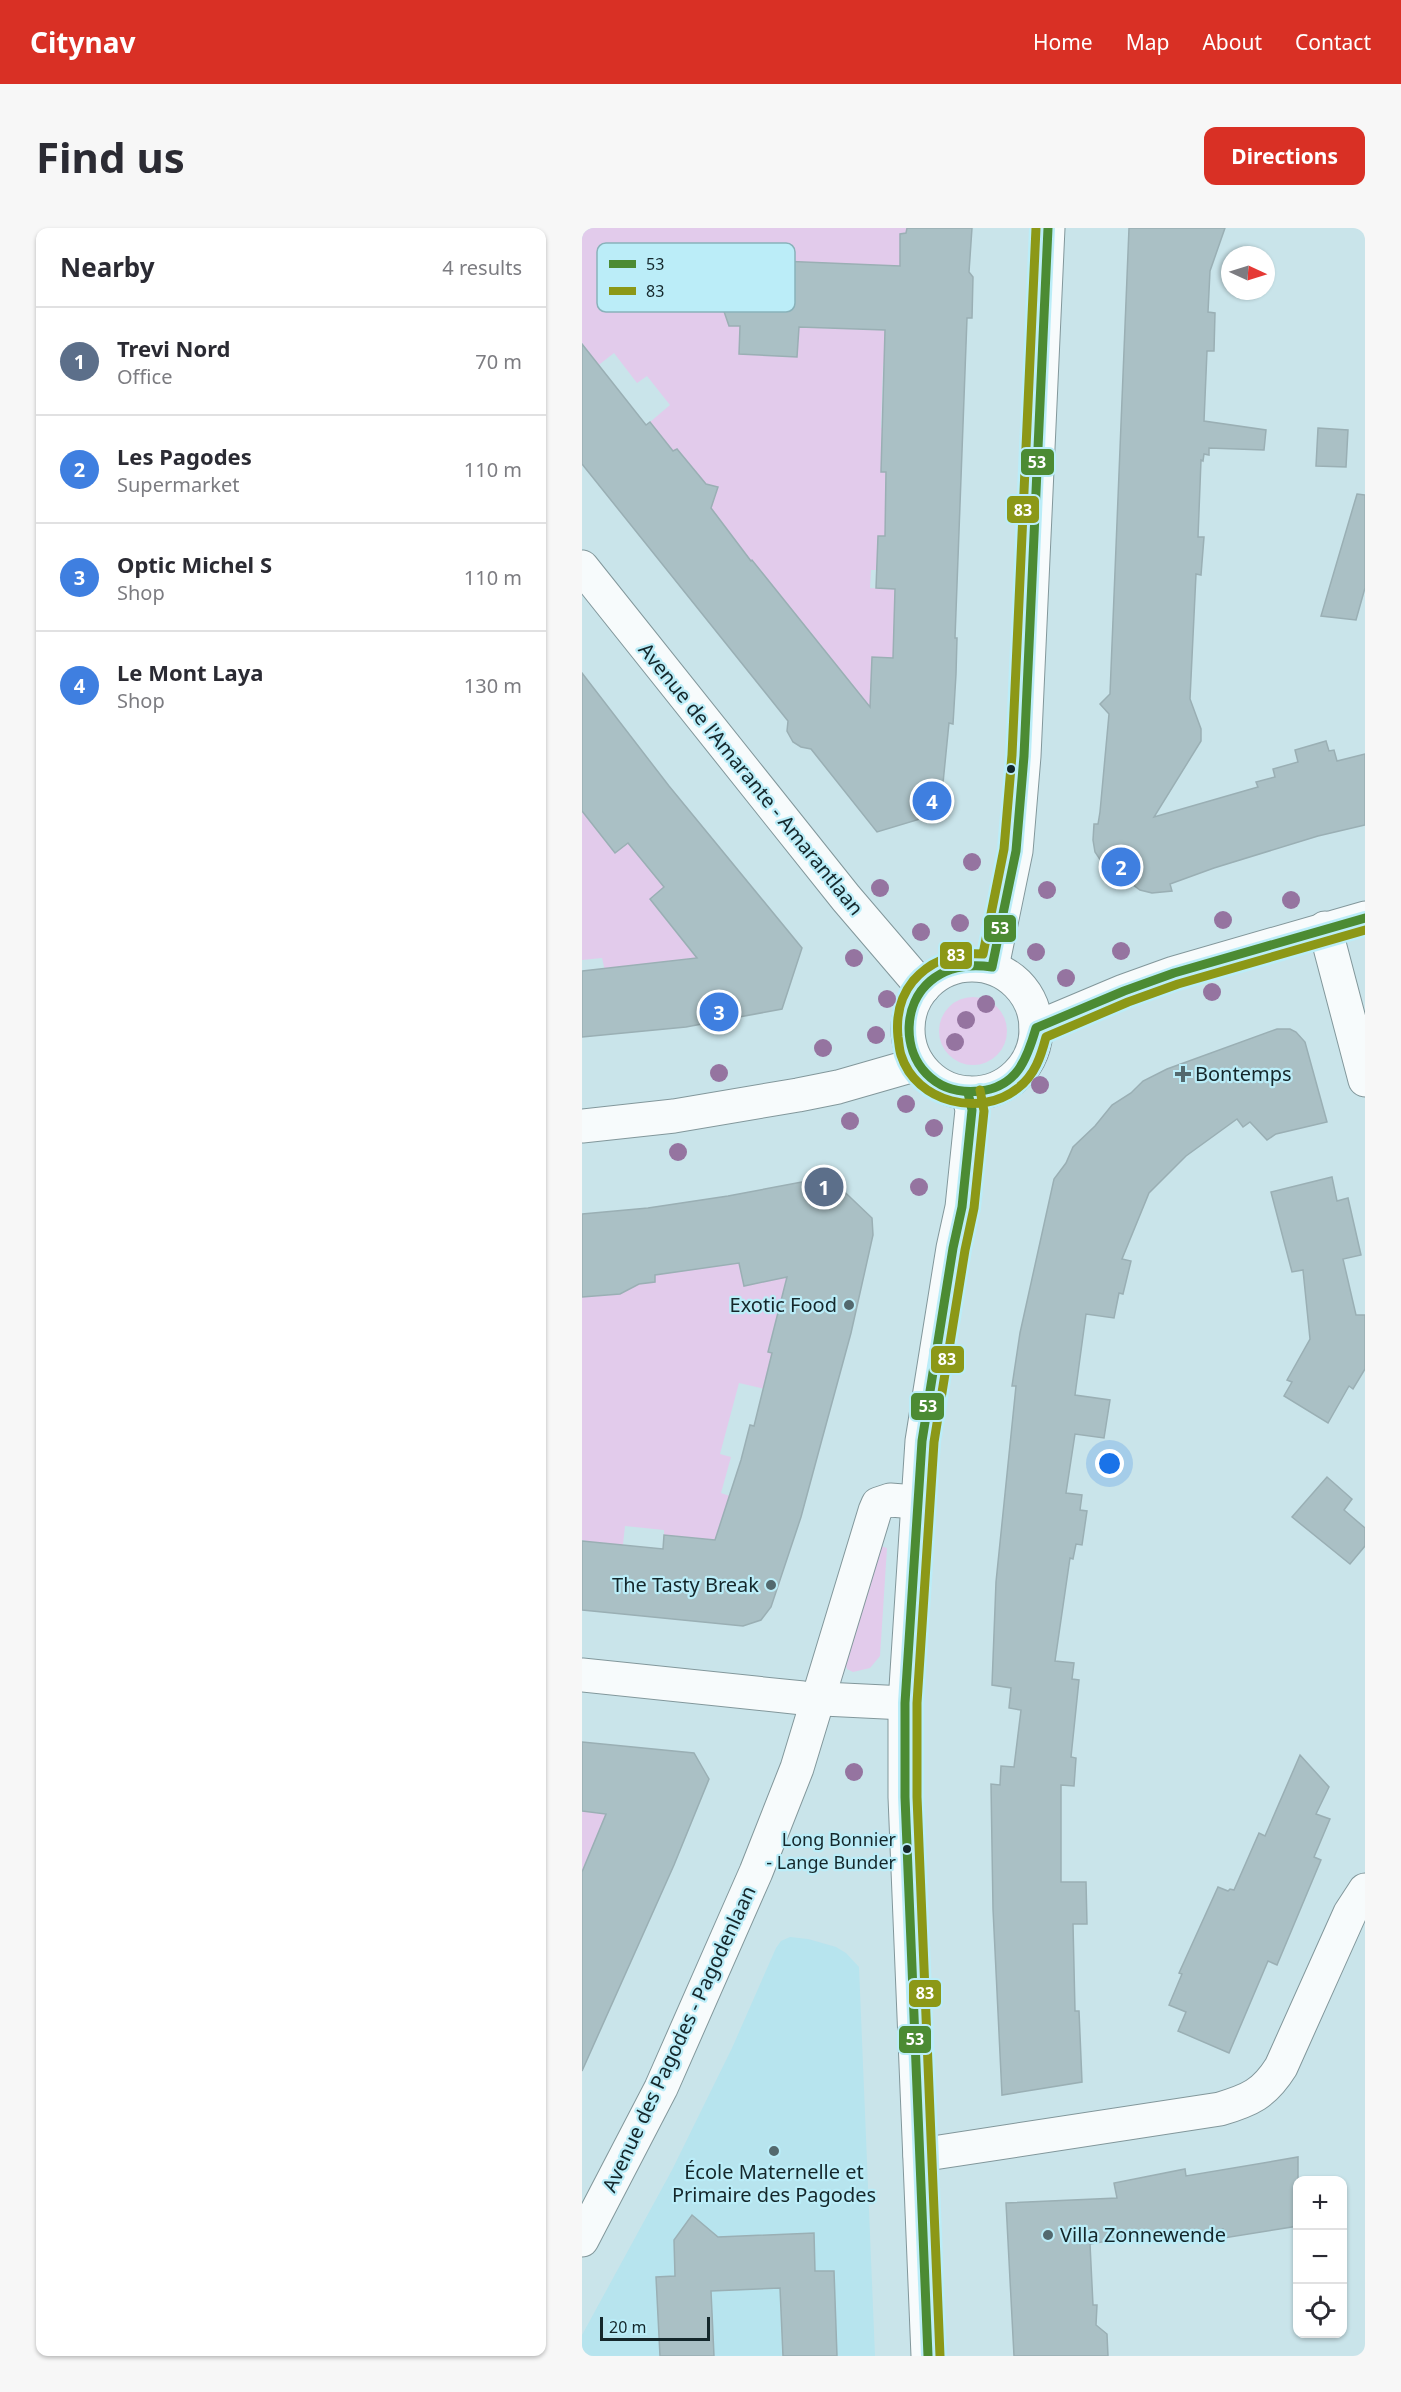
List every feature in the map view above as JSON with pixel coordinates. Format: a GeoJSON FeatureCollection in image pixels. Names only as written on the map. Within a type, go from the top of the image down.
{"type":"FeatureCollection","features":[{"type":"Feature","properties":{"kind":"street"},"geometry":{"type":"LineString","coordinates":[[992,968],[1016,851],[1024,756],[1048,228]]}},
{"type":"Feature","properties":{"kind":"street","name":"Avenue de l'Amarante - Amarantlaan"},"geometry":{"type":"LineString","coordinates":[[582,567],[846,898],[923,988]]}},
{"type":"Feature","properties":{"kind":"street"},"geometry":{"type":"LineString","coordinates":[[1036,1028],[1174,973],[1365,918]]}},
{"type":"Feature","properties":{"kind":"street"},"geometry":{"type":"LineString","coordinates":[[1325,928],[1365,1080]]}},
{"type":"Feature","properties":{"kind":"street"},"geometry":{"type":"LineString","coordinates":[[977,964],[992,968],[1006,974],[1019,984],[1034,1012],[1036,1028],[1030,1057],[1022,1070],[998,1088],[968,1093],[940,1084],[918,1064],[911,1049],[909,1025],[914,1001],[934,977],[947,969],[977,964]]}},
{"type":"Feature","properties":{"kind":"street"},"geometry":{"type":"LineString","coordinates":[[582,1126],[674,1116],[808,1093],[838,1087],[918,1064]]}},
{"type":"Feature","properties":{"kind":"street"},"geometry":{"type":"LineString","coordinates":[[928,2356],[904,1758],[905,1704],[916,1502],[926,1412],[962,1207],[972,1110],[968,1093]]}},
{"type":"Feature","properties":{"kind":"street"},"geometry":{"type":"LineString","coordinates":[[818,1699],[875,1510],[878,1504],[890,1500],[916,1502]]}},
{"type":"Feature","properties":{"kind":"street"},"geometry":{"type":"LineString","coordinates":[[582,1675],[818,1699],[905,1704]]}},
{"type":"Feature","properties":{"kind":"street","name":"Avenue des Pagodes - Pagodenlaan"},"geometry":{"type":"LineString","coordinates":[[582,2240],[661,2088],[756,1872],[796,1768],[818,1699]]}},
{"type":"Feature","properties":{"kind":"street"},"geometry":{"type":"LineString","coordinates":[[920,2155],[1220,2109],[1255,2097],[1281,2067],[1350,1913],[1365,1890]]}},
{"type":"Feature","properties":{"kind":"shaded area"},"geometry":{"type":"Polygon","coordinates":[[[582,228],[907,228],[906,233],[900,234],[900,253],[914,267],[886,266],[884,330],[890,331],[888,363],[883,364],[881,471],[890,472],[886,570],[871,570],[870,588],[895,589],[896,658],[872,657],[871,678],[893,681],[858,730],[829,655],[810,632],[796,643],[763,576],[752,560],[742,568],[696,494],[701,478],[677,449],[667,456],[664,440],[650,422],[670,405],[647,376],[637,383],[614,353],[591,371],[582,360],[590,353],[582,343],[582,228]]]}},
{"type":"Feature","properties":{"kind":"shaded area"},"geometry":{"type":"Polygon","coordinates":[[[582,802],[615,853],[628,843],[649,855],[716,957],[642,967],[641,964],[627,966],[624,971],[606,975],[602,958],[582,960],[582,802]]]}},
{"type":"Feature","properties":{"kind":"shaded area"},"geometry":{"type":"Polygon","coordinates":[[[980,997],[992,1003],[1001,1012],[1007,1024],[1005,1044],[997,1055],[980,1065],[966,1065],[949,1055],[941,1044],[939,1024],[949,1007],[960,999],[980,997]]]}},
{"type":"Feature","properties":{"kind":"shaded area"},"geometry":{"type":"Polygon","coordinates":[[[770,1258],[811,1273],[777,1315],[768,1351],[774,1353],[765,1389],[739,1383],[720,1454],[731,1457],[721,1493],[730,1496],[718,1555],[697,1538],[664,1535],[664,1530],[625,1526],[622,1553],[585,1550],[586,1541],[582,1540],[582,1297],[634,1284],[655,1282],[655,1275],[739,1263],[744,1286],[773,1280],[770,1258]]]}},
{"type":"Feature","properties":{"kind":"shaded area"},"geometry":{"type":"Polygon","coordinates":[[[880,1546],[887,1548],[880,1656],[870,1668],[853,1672],[847,1669],[845,1662],[880,1546]]]}},
{"type":"Feature","properties":{"kind":"shaded area"},"geometry":{"type":"Polygon","coordinates":[[[597,1799],[635,1802],[582,1872],[582,1811],[596,1813],[597,1799]]]}},
{"type":"Feature","properties":{"kind":"shaded area","name":"École Maternelle et Primaire des Pagodes"},"geometry":{"type":"Polygon","coordinates":[[[790,1937],[808,1939],[836,1947],[846,1953],[859,1967],[875,2356],[582,2356],[582,2335],[672,2170],[732,2048],[776,1948],[781,1941],[790,1937]]]}},
{"type":"Feature","properties":{"kind":"building"},"geometry":{"type":"Polygon","coordinates":[[[907,228],[972,228],[969,272],[973,277],[972,318],[967,318],[955,638],[957,638],[956,674],[953,724],[949,723],[940,813],[877,832],[811,749],[793,742],[787,731],[788,721],[582,464],[582,344],[646,425],[650,422],[673,451],[677,449],[706,484],[718,487],[711,508],[751,561],[870,707],[872,657],[893,658],[895,589],[876,588],[878,536],[885,536],[886,472],[881,472],[885,330],[799,327],[797,357],[739,354],[740,326],[729,326],[724,312],[795,312],[795,262],[900,266],[900,234],[906,233],[907,228]]]}},
{"type":"Feature","properties":{"kind":"building"},"geometry":{"type":"Polygon","coordinates":[[[1129,228],[1225,228],[1210,271],[1208,312],[1215,313],[1214,351],[1207,351],[1204,421],[1266,430],[1264,450],[1209,448],[1209,455],[1204,454],[1203,461],[1201,460],[1198,537],[1204,537],[1201,575],[1196,574],[1190,699],[1201,729],[1201,741],[1154,817],[1258,787],[1256,782],[1275,777],[1273,769],[1298,762],[1295,750],[1326,741],[1329,751],[1334,750],[1337,761],[1365,754],[1365,825],[1318,836],[1214,868],[1170,884],[1172,891],[1152,893],[1140,890],[1101,861],[1095,852],[1093,840],[1094,824],[1098,824],[1100,812],[1109,714],[1100,704],[1110,694],[1129,228]]]}},
{"type":"Feature","properties":{"kind":"building"},"geometry":{"type":"Polygon","coordinates":[[[1318,428],[1348,430],[1346,467],[1316,466],[1318,428]]]}},
{"type":"Feature","properties":{"kind":"building"},"geometry":{"type":"Polygon","coordinates":[[[1357,494],[1365,495],[1365,588],[1356,620],[1321,616],[1357,494]]]}},
{"type":"Feature","properties":{"kind":"building"},"geometry":{"type":"Polygon","coordinates":[[[582,673],[669,786],[802,948],[782,1009],[686,1027],[582,1037],[582,971],[697,958],[650,899],[664,887],[628,843],[615,853],[582,811],[582,673]]]}},
{"type":"Feature","properties":{"kind":"building"},"geometry":{"type":"Polygon","coordinates":[[[1277,1029],[1290,1029],[1305,1042],[1327,1122],[1276,1134],[1267,1140],[1250,1122],[1243,1127],[1237,1119],[1186,1156],[1149,1193],[1122,1259],[1131,1261],[1123,1294],[1119,1293],[1114,1318],[1086,1314],[1075,1395],[1110,1400],[1104,1438],[1075,1434],[1066,1493],[1082,1495],[1080,1510],[1087,1511],[1082,1545],[1076,1544],[1073,1559],[1070,1558],[1055,1661],[1074,1663],[1072,1679],[1079,1680],[1071,1757],[1076,1758],[1074,1786],[1061,1785],[1061,1882],[1086,1882],[1087,1924],[1073,1924],[1075,2011],[1079,2011],[1082,2082],[1002,2095],[993,1909],[991,1784],[1000,1785],[1001,1766],[1014,1767],[1021,1710],[1009,1708],[1011,1688],[992,1685],[996,1582],[1016,1386],[1012,1386],[1020,1333],[1054,1179],[1066,1163],[1073,1147],[1095,1126],[1112,1105],[1131,1093],[1143,1081],[1167,1069],[1277,1029]]]}},
{"type":"Feature","properties":{"kind":"building"},"geometry":{"type":"Polygon","coordinates":[[[1332,1177],[1337,1201],[1348,1198],[1361,1255],[1343,1259],[1356,1315],[1365,1315],[1365,1369],[1353,1389],[1349,1386],[1328,1423],[1284,1396],[1292,1382],[1287,1380],[1310,1339],[1303,1270],[1292,1272],[1271,1192],[1332,1177]]]}},
{"type":"Feature","properties":{"kind":"building"},"geometry":{"type":"Polygon","coordinates":[[[823,1178],[832,1180],[872,1218],[873,1235],[851,1333],[801,1517],[771,1607],[761,1620],[743,1626],[582,1610],[582,1541],[663,1549],[664,1535],[715,1540],[750,1425],[754,1426],[772,1353],[768,1352],[787,1277],[744,1286],[739,1263],[655,1275],[655,1282],[639,1284],[620,1294],[582,1297],[582,1214],[648,1208],[823,1178]]]}},
{"type":"Feature","properties":{"kind":"building"},"geometry":{"type":"Polygon","coordinates":[[[1327,1477],[1352,1499],[1344,1510],[1365,1528],[1365,1546],[1350,1564],[1292,1517],[1327,1477]]]}},
{"type":"Feature","properties":{"kind":"building"},"geometry":{"type":"Polygon","coordinates":[[[582,1742],[694,1753],[709,1779],[674,1865],[582,2071],[582,1872],[606,1814],[582,1811],[582,1742]]]}},
{"type":"Feature","properties":{"kind":"building"},"geometry":{"type":"Polygon","coordinates":[[[1300,1755],[1329,1787],[1316,1814],[1330,1819],[1314,1857],[1321,1860],[1277,1965],[1268,1961],[1229,2053],[1178,2031],[1186,2012],[1169,2005],[1182,1974],[1179,1973],[1218,1887],[1228,1891],[1234,1890],[1259,1833],[1265,1836],[1300,1755]]]}},
{"type":"Feature","properties":{"kind":"building"},"geometry":{"type":"Polygon","coordinates":[[[1298,2157],[1298,2176],[1293,2176],[1293,2227],[1224,2238],[1223,2229],[1166,2240],[1164,2231],[1090,2244],[1093,2305],[1097,2305],[1096,2325],[1107,2334],[1108,2356],[1014,2356],[1006,2203],[1117,2198],[1114,2183],[1185,2169],[1186,2176],[1298,2157]]]}},
{"type":"Feature","properties":{"kind":"building"},"geometry":{"type":"Polygon","coordinates":[[[692,2215],[718,2237],[814,2233],[815,2271],[834,2271],[837,2356],[783,2356],[780,2288],[711,2291],[714,2356],[660,2356],[656,2277],[675,2276],[674,2240],[692,2215]]]}},
{"type":"Feature","properties":{"kind":"transit line","name":"83"},"geometry":{"type":"LineString","coordinates":[[1036,228],[1012,755],[1004,849],[983,954],[963,954],[944,959],[928,968],[913,981],[902,1000],[898,1015],[901,1055],[909,1071],[920,1085],[935,1094],[951,1101],[986,1102],[1003,1097],[1024,1083],[1037,1065],[1046,1037],[1128,1002],[1178,984],[1365,930]]}},
{"type":"Feature","properties":{"kind":"transit line","name":"53"},"geometry":{"type":"LineString","coordinates":[[1048,228],[1024,756],[1016,851],[992,967],[956,968],[930,981],[915,1002],[909,1027],[913,1052],[926,1074],[949,1088],[980,1091],[993,1088],[1003,1084],[1018,1070],[1029,1050],[1036,1028],[1174,973],[1365,918]]}},
{"type":"Feature","properties":{"kind":"transit line","name":"83"},"geometry":{"type":"LineString","coordinates":[[940,2356],[917,1797],[917,1703],[934,1442],[974,1208],[984,1111],[980,1090]]}},
{"type":"Feature","properties":{"kind":"transit line","name":"53"},"geometry":{"type":"LineString","coordinates":[[928,2356],[905,1797],[905,1703],[922,1441],[953,1248],[962,1207],[972,1110],[968,1093]]}},
{"type":"Feature","properties":{"kind":"place","name":"Le Mont Laya"},"geometry":{"type":"Point","coordinates":[932,801]}},
{"type":"Feature","properties":{"kind":"place","name":"Les Pagodes"},"geometry":{"type":"Point","coordinates":[1121,867]}},
{"type":"Feature","properties":{"kind":"place","name":"Optic Michel S"},"geometry":{"type":"Point","coordinates":[719,1012]}},
{"type":"Feature","properties":{"kind":"place","name":"Bontemps"},"geometry":{"type":"Point","coordinates":[1183,1074]}},
{"type":"Feature","properties":{"kind":"place","name":"Trevi Nord"},"geometry":{"type":"Point","coordinates":[824,1187]}},
{"type":"Feature","properties":{"kind":"place","name":"Exotic Food"},"geometry":{"type":"Point","coordinates":[849,1305]}},
{"type":"Feature","properties":{"kind":"place","name":"The Tasty Break"},"geometry":{"type":"Point","coordinates":[771,1585]}},
{"type":"Feature","properties":{"kind":"place","name":"Long Bonnier - Lange Bunder"},"geometry":{"type":"Point","coordinates":[907,1849]}},
{"type":"Feature","properties":{"kind":"place","name":"École Maternelle et Primaire des Pagodes"},"geometry":{"type":"Point","coordinates":[774,2151]}},
{"type":"Feature","properties":{"kind":"place","name":"Villa Zonnewende"},"geometry":{"type":"Point","coordinates":[1048,2235]}}]}
